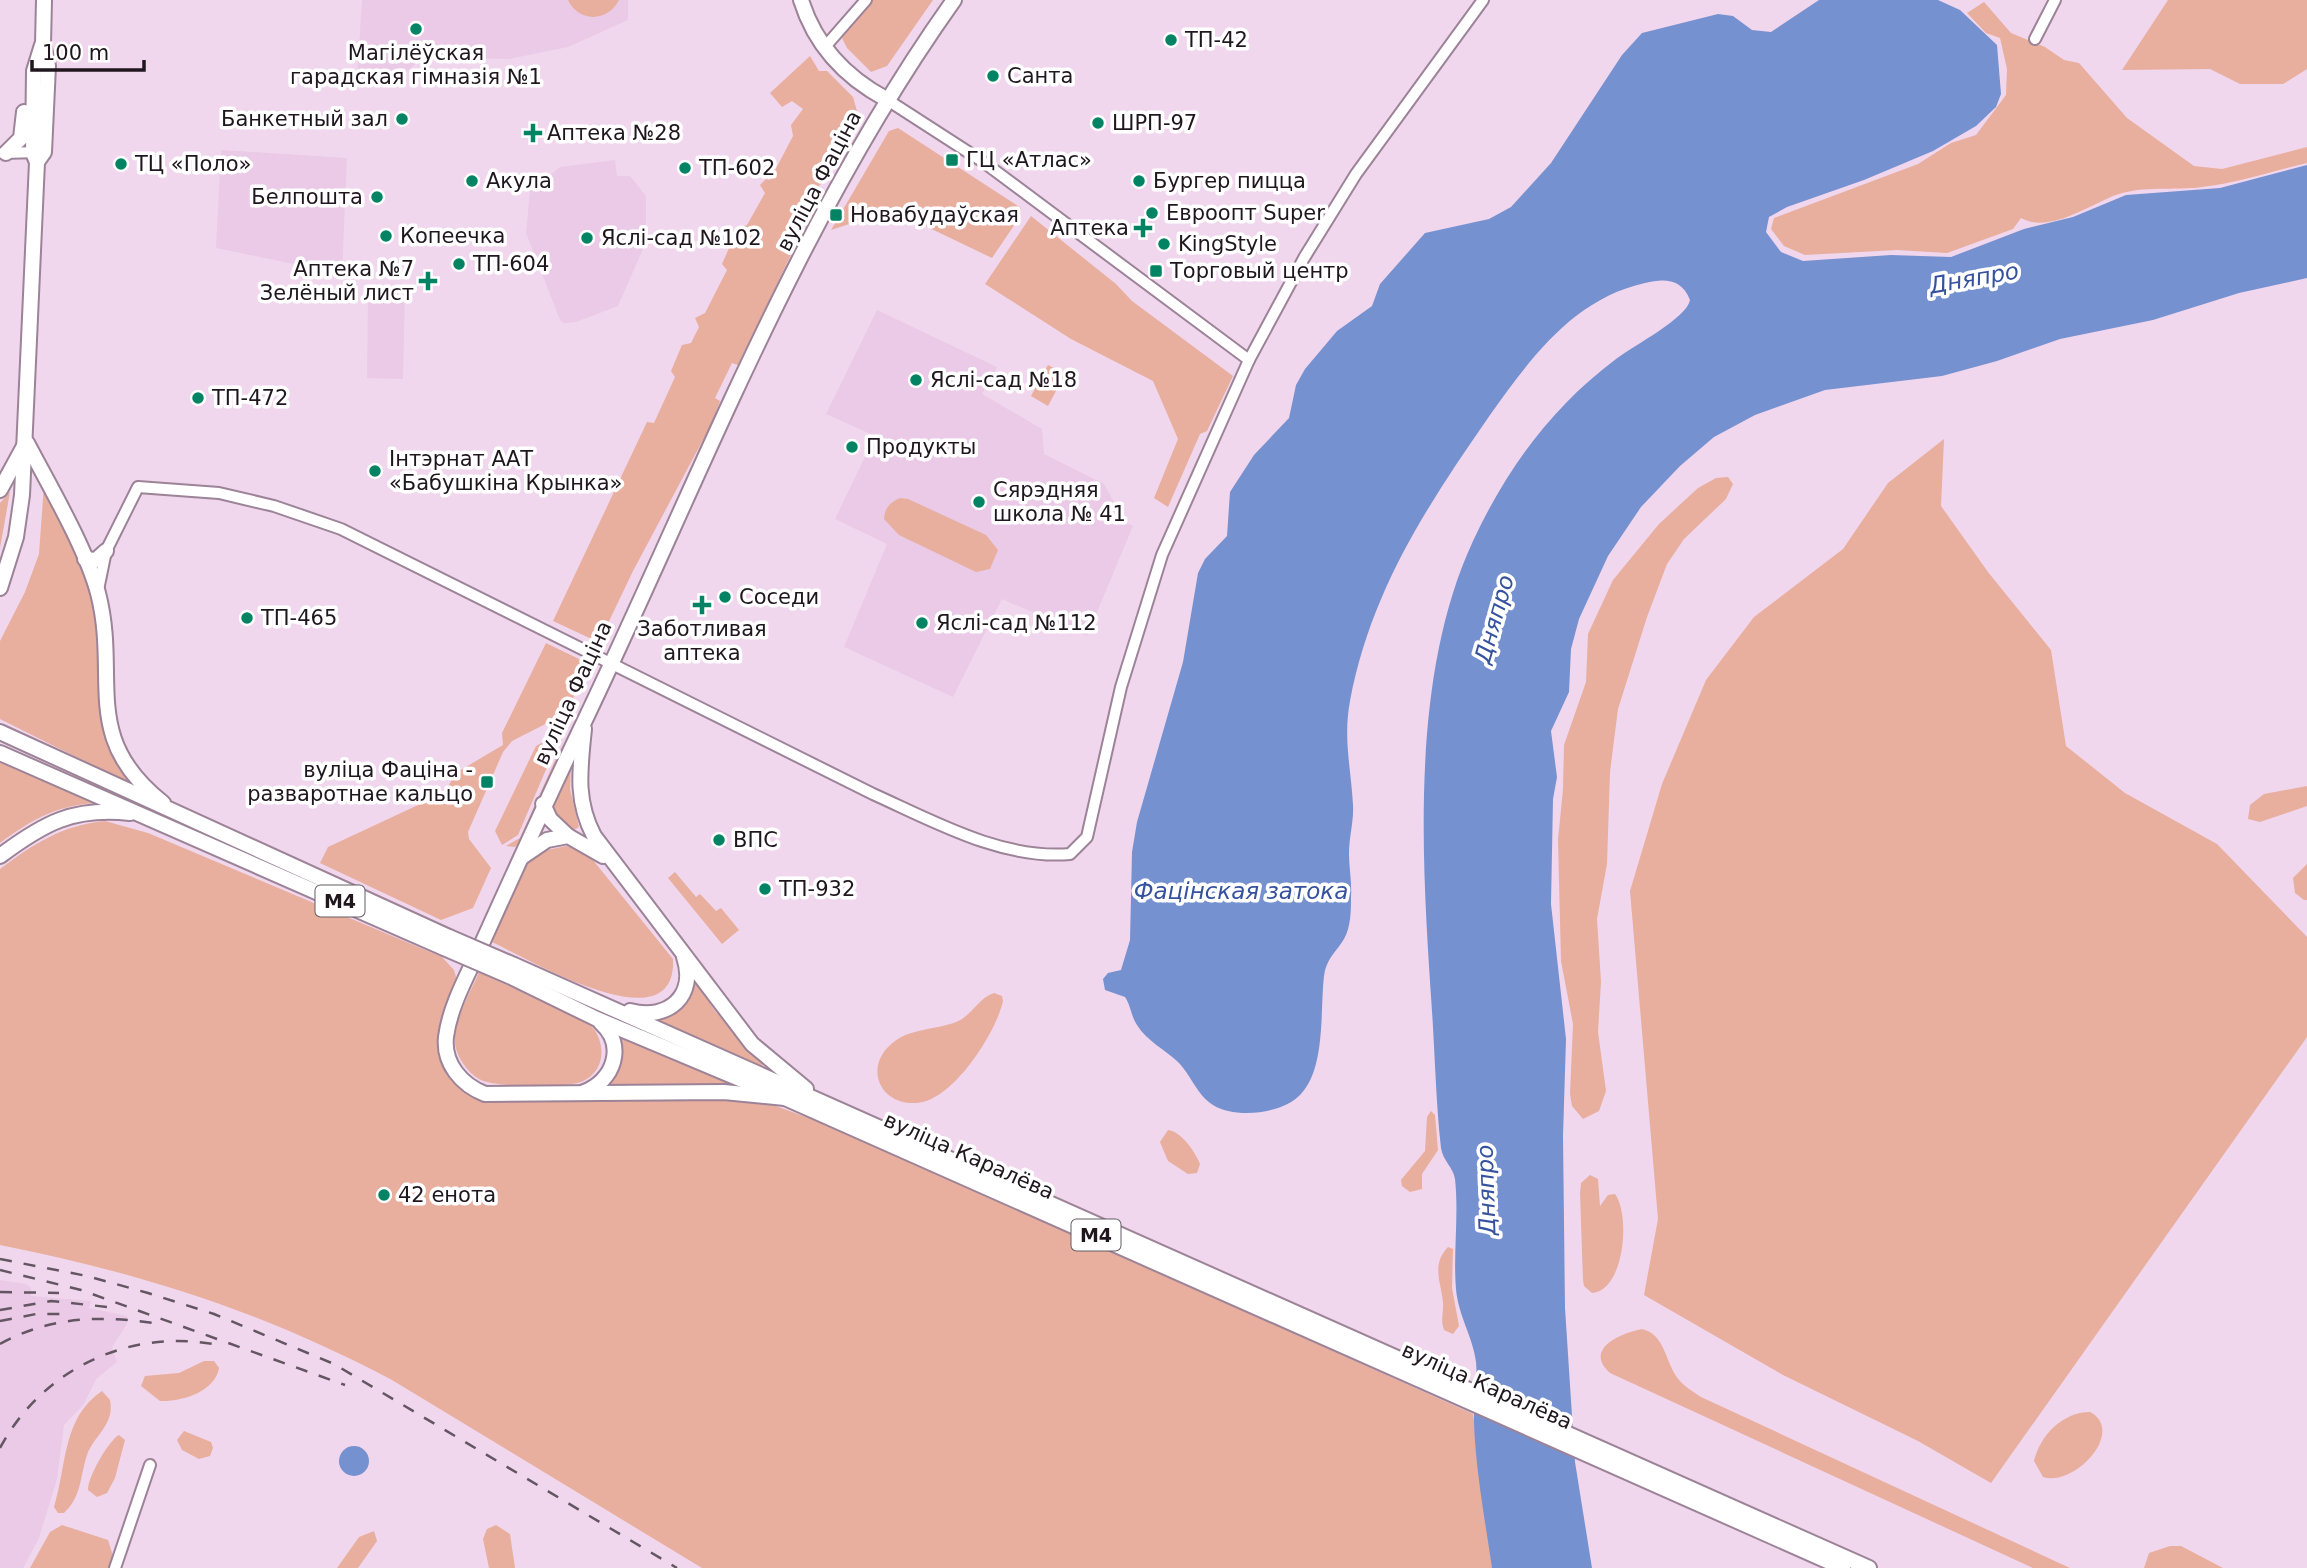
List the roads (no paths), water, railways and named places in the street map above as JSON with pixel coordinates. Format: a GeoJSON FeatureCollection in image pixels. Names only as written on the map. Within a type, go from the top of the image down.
{"type":"FeatureCollection","features":[{"type":"Feature","properties":{"kind":"main road"},"geometry":{"type":"LineString","coordinates":[[0,588],[16,537],[26,442],[38,155],[48,66],[43,44],[44,0]]}},
{"type":"Feature","properties":{"kind":"main road"},"geometry":{"type":"LineString","coordinates":[[801,0],[814,33],[824,48],[859,85],[886,99],[954,0]]}},
{"type":"Feature","properties":{"kind":"main road"},"geometry":{"type":"LineString","coordinates":[[3,153],[21,138],[25,93],[43,44]]}},
{"type":"Feature","properties":{"kind":"main road"},"geometry":{"type":"LineString","coordinates":[[34,71],[38,155]]}},
{"type":"Feature","properties":{"kind":"main road","name":"вуліца Фаціна"},"geometry":{"type":"LineString","coordinates":[[578,1095],[507,1096],[474,1090],[452,1066],[446,1037],[459,997],[543,804],[586,718],[822,213],[886,99]]}},
{"type":"Feature","properties":{"kind":"main road"},"geometry":{"type":"LineString","coordinates":[[0,490],[26,442]]}},
{"type":"Feature","properties":{"kind":"main road"},"geometry":{"type":"LineString","coordinates":[[26,442],[85,559],[98,593],[108,724],[116,748],[131,773],[148,791],[180,816]]}},
{"type":"Feature","properties":{"kind":"main road"},"geometry":{"type":"LineString","coordinates":[[85,559],[96,560],[106,551]]}},
{"type":"Feature","properties":{"kind":"main road"},"geometry":{"type":"LineString","coordinates":[[586,718],[578,784],[583,814],[609,860],[681,949],[752,1044],[819,1100]]}},
{"type":"Feature","properties":{"kind":"main road","name":"М4"},"geometry":{"type":"LineString","coordinates":[[0,732],[180,816]]}},
{"type":"Feature","properties":{"kind":"main road","name":"М4"},"geometry":{"type":"LineString","coordinates":[[0,753],[153,818]]}},
{"type":"Feature","properties":{"kind":"main road"},"geometry":{"type":"LineString","coordinates":[[543,804],[550,819],[568,836],[609,860]]}},
{"type":"Feature","properties":{"kind":"main road"},"geometry":{"type":"LineString","coordinates":[[0,856],[30,833],[76,813],[111,811],[153,818]]}},
{"type":"Feature","properties":{"kind":"main road","name":"вуліца Каралёва"},"geometry":{"type":"LineString","coordinates":[[180,816],[447,943]]}},
{"type":"Feature","properties":{"kind":"main road","name":"вуліца Каралёва"},"geometry":{"type":"LineString","coordinates":[[153,818],[511,971],[602,1004],[1757,1524],[1869,1568]]}},
{"type":"Feature","properties":{"kind":"main road"},"geometry":{"type":"LineString","coordinates":[[521,858],[547,840],[568,836]]}},
{"type":"Feature","properties":{"kind":"main road"},"geometry":{"type":"LineString","coordinates":[[602,1004],[644,1015],[657,1013],[676,1003],[688,983],[688,971],[681,949]]}},
{"type":"Feature","properties":{"kind":"main road","name":"вуліца Каралёва"},"geometry":{"type":"LineString","coordinates":[[511,971],[597,1020],[785,1098],[1357,1345]]}},
{"type":"Feature","properties":{"kind":"main road"},"geometry":{"type":"LineString","coordinates":[[578,1095],[603,1082],[615,1055],[609,1030],[597,1020]]}},
{"type":"Feature","properties":{"kind":"main road"},"geometry":{"type":"LineString","coordinates":[[578,1095],[724,1092],[785,1098]]}},
{"type":"Feature","properties":{"kind":"main road","name":"вуліца Каралёва"},"geometry":{"type":"LineString","coordinates":[[1757,1524],[1843,1568]]}},
{"type":"Feature","properties":{"kind":"street"},"geometry":{"type":"LineString","coordinates":[[824,48],[866,0]]}},
{"type":"Feature","properties":{"kind":"street"},"geometry":{"type":"LineString","coordinates":[[98,593],[106,551],[138,487],[219,493],[274,506],[341,529],[873,794],[982,841],[1050,856],[1070,855],[1087,837],[1121,687],[1162,555],[1249,360],[1304,258],[1356,174],[1483,0]]}},
{"type":"Feature","properties":{"kind":"street"},"geometry":{"type":"LineString","coordinates":[[2035,39],[2055,0]]}},
{"type":"Feature","properties":{"kind":"street","name":"вуліца Фаціна"},"geometry":{"type":"LineString","coordinates":[[886,99],[982,161],[1249,360]]}},
{"type":"Feature","properties":{"kind":"street"},"geometry":{"type":"LineString","coordinates":[[3,153],[38,155]]}},
{"type":"Feature","properties":{"kind":"street"},"geometry":{"type":"LineString","coordinates":[[115,1568],[150,1465]]}},
{"type":"Feature","properties":{"kind":"water"},"geometry":{"type":"Polygon","coordinates":[[[1819,0],[1938,0],[1960,10],[1997,45],[2001,94],[1996,107],[1976,126],[1933,151],[1864,180],[1787,207],[1769,217],[1766,232],[1781,252],[1803,261],[1891,255],[1951,257],[2024,229],[2073,217],[2126,195],[2220,188],[2307,165],[2307,278],[2239,293],[2153,320],[2060,339],[1997,361],[1942,376],[1825,390],[1755,415],[1714,437],[1680,466],[1641,507],[1608,556],[1579,619],[1571,649],[1569,692],[1551,731],[1557,777],[1553,799],[1551,904],[1566,1039],[1563,1136],[1565,1308],[1575,1462],[1592,1568],[1492,1568],[1475,1442],[1476,1362],[1456,1289],[1455,1179],[1442,1153],[1438,1114],[1425,894],[1425,772],[1429,711],[1438,652],[1452,595],[1486,514],[1516,464],[1571,397],[1616,359],[1670,323],[1687,307],[1690,300],[1678,284],[1666,281],[1645,283],[1596,302],[1575,317],[1538,352],[1444,482],[1404,550],[1387,586],[1359,661],[1348,715],[1347,740],[1353,811],[1349,848],[1351,913],[1344,939],[1325,970],[1318,1055],[1308,1084],[1300,1095],[1282,1107],[1258,1112],[1233,1112],[1213,1105],[1178,1062],[1141,1031],[1125,997],[1105,990],[1103,979],[1108,973],[1121,970],[1130,940],[1132,852],[1137,822],[1183,662],[1198,573],[1205,559],[1227,536],[1230,492],[1254,455],[1289,418],[1296,385],[1305,369],[1337,331],[1372,306],[1380,284],[1425,233],[1489,219],[1511,207],[1551,163],[1622,55],[1642,33],[1718,14],[1733,16],[1752,30],[1771,32],[1819,0]]]}},
{"type":"Feature","properties":{"kind":"water"},"geometry":{"type":"Polygon","coordinates":[[[354,1446],[360,1447],[368,1455],[368,1467],[360,1475],[354,1476],[348,1475],[340,1467],[339,1461],[340,1455],[348,1447],[354,1446]]]}},
{"type":"Feature","properties":{"kind":"railway"},"geometry":{"type":"LineString","coordinates":[[0,1259],[87,1276],[148,1293],[214,1314],[334,1364],[677,1568]]}},
{"type":"Feature","properties":{"kind":"railway"},"geometry":{"type":"LineString","coordinates":[[0,1270],[81,1290],[345,1385]]}},
{"type":"Feature","properties":{"kind":"railway"},"geometry":{"type":"LineString","coordinates":[[0,1292],[59,1293]]}},
{"type":"Feature","properties":{"kind":"railway"},"geometry":{"type":"LineString","coordinates":[[0,1310],[51,1301],[108,1307]]}},
{"type":"Feature","properties":{"kind":"railway"},"geometry":{"type":"LineString","coordinates":[[0,1321],[36,1314],[70,1314]]}},
{"type":"Feature","properties":{"kind":"railway"},"geometry":{"type":"LineString","coordinates":[[0,1344],[37,1328],[75,1320],[113,1319],[153,1323]]}},
{"type":"Feature","properties":{"kind":"railway"},"geometry":{"type":"LineString","coordinates":[[0,1448],[17,1421],[38,1397],[62,1377],[89,1362],[118,1350],[149,1343],[181,1341],[213,1344]]}},
{"type":"Feature","properties":{"kind":"place","name":"Магілёўская гарадская гімназія №1"},"geometry":{"type":"Point","coordinates":[416,29]}},
{"type":"Feature","properties":{"kind":"place","name":"ТП-42"},"geometry":{"type":"Point","coordinates":[1171,40]}},
{"type":"Feature","properties":{"kind":"place","name":"Санта"},"geometry":{"type":"Point","coordinates":[993,76]}},
{"type":"Feature","properties":{"kind":"place","name":"Банкетный зал"},"geometry":{"type":"Point","coordinates":[402,119]}},
{"type":"Feature","properties":{"kind":"place","name":"ШРП-97"},"geometry":{"type":"Point","coordinates":[1098,123]}},
{"type":"Feature","properties":{"kind":"place","name":"Аптека №28"},"geometry":{"type":"Point","coordinates":[533,133]}},
{"type":"Feature","properties":{"kind":"place","name":"ГЦ «Атлас»"},"geometry":{"type":"Point","coordinates":[952,160]}},
{"type":"Feature","properties":{"kind":"place","name":"ТЦ «Поло»"},"geometry":{"type":"Point","coordinates":[121,164]}},
{"type":"Feature","properties":{"kind":"place","name":"ТП-602"},"geometry":{"type":"Point","coordinates":[685,168]}},
{"type":"Feature","properties":{"kind":"place","name":"Акула"},"geometry":{"type":"Point","coordinates":[472,181]}},
{"type":"Feature","properties":{"kind":"place","name":"Бургер пицца"},"geometry":{"type":"Point","coordinates":[1139,181]}},
{"type":"Feature","properties":{"kind":"place","name":"Белпошта"},"geometry":{"type":"Point","coordinates":[377,197]}},
{"type":"Feature","properties":{"kind":"place","name":"Евроопт Super"},"geometry":{"type":"Point","coordinates":[1152,213]}},
{"type":"Feature","properties":{"kind":"place","name":"Новабудаўская"},"geometry":{"type":"Point","coordinates":[836,215]}},
{"type":"Feature","properties":{"kind":"place","name":"Аптека"},"geometry":{"type":"Point","coordinates":[1143,228]}},
{"type":"Feature","properties":{"kind":"place","name":"Копеечка"},"geometry":{"type":"Point","coordinates":[386,236]}},
{"type":"Feature","properties":{"kind":"place","name":"Яслі-сад №102"},"geometry":{"type":"Point","coordinates":[587,238]}},
{"type":"Feature","properties":{"kind":"place","name":"KingStyle"},"geometry":{"type":"Point","coordinates":[1164,244]}},
{"type":"Feature","properties":{"kind":"place","name":"ТП-604"},"geometry":{"type":"Point","coordinates":[459,264]}},
{"type":"Feature","properties":{"kind":"place","name":"Торговый центр"},"geometry":{"type":"Point","coordinates":[1156,271]}},
{"type":"Feature","properties":{"kind":"place","name":"Аптека №7 Зелёный лист"},"geometry":{"type":"Point","coordinates":[428,281]}},
{"type":"Feature","properties":{"kind":"place","name":"Яслі-сад №18"},"geometry":{"type":"Point","coordinates":[916,380]}},
{"type":"Feature","properties":{"kind":"place","name":"ТП-472"},"geometry":{"type":"Point","coordinates":[198,398]}},
{"type":"Feature","properties":{"kind":"place","name":"Продукты"},"geometry":{"type":"Point","coordinates":[852,447]}},
{"type":"Feature","properties":{"kind":"place","name":"Інтэрнат ААТ «Бабушкіна Крынка»"},"geometry":{"type":"Point","coordinates":[375,471]}},
{"type":"Feature","properties":{"kind":"place","name":"Сярэдняя школа № 41"},"geometry":{"type":"Point","coordinates":[979,502]}},
{"type":"Feature","properties":{"kind":"place","name":"Соседи"},"geometry":{"type":"Point","coordinates":[725,597]}},
{"type":"Feature","properties":{"kind":"place","name":"Заботливая аптека"},"geometry":{"type":"Point","coordinates":[702,605]}},
{"type":"Feature","properties":{"kind":"place","name":"ТП-465"},"geometry":{"type":"Point","coordinates":[247,618]}},
{"type":"Feature","properties":{"kind":"place","name":"Яслі-сад №112"},"geometry":{"type":"Point","coordinates":[922,623]}},
{"type":"Feature","properties":{"kind":"place","name":"вуліца Фаціна - разваротнае кальцо"},"geometry":{"type":"Point","coordinates":[487,782]}},
{"type":"Feature","properties":{"kind":"place","name":"ВПС"},"geometry":{"type":"Point","coordinates":[719,840]}},
{"type":"Feature","properties":{"kind":"place","name":"ТП-932"},"geometry":{"type":"Point","coordinates":[765,889]}},
{"type":"Feature","properties":{"kind":"place","name":"42 енота"},"geometry":{"type":"Point","coordinates":[384,1195]}},
{"type":"Feature","properties":{"kind":"water label","name":"Дняпро"},"geometry":{"type":"Point","coordinates":[1974,278]}},
{"type":"Feature","properties":{"kind":"water label","name":"Дняпро"},"geometry":{"type":"Point","coordinates":[1494,619]}},
{"type":"Feature","properties":{"kind":"water label","name":"Фацінская затока"},"geometry":{"type":"Point","coordinates":[1241,891]}},
{"type":"Feature","properties":{"kind":"water label","name":"Дняпро"},"geometry":{"type":"Point","coordinates":[1486,1190]}}]}
